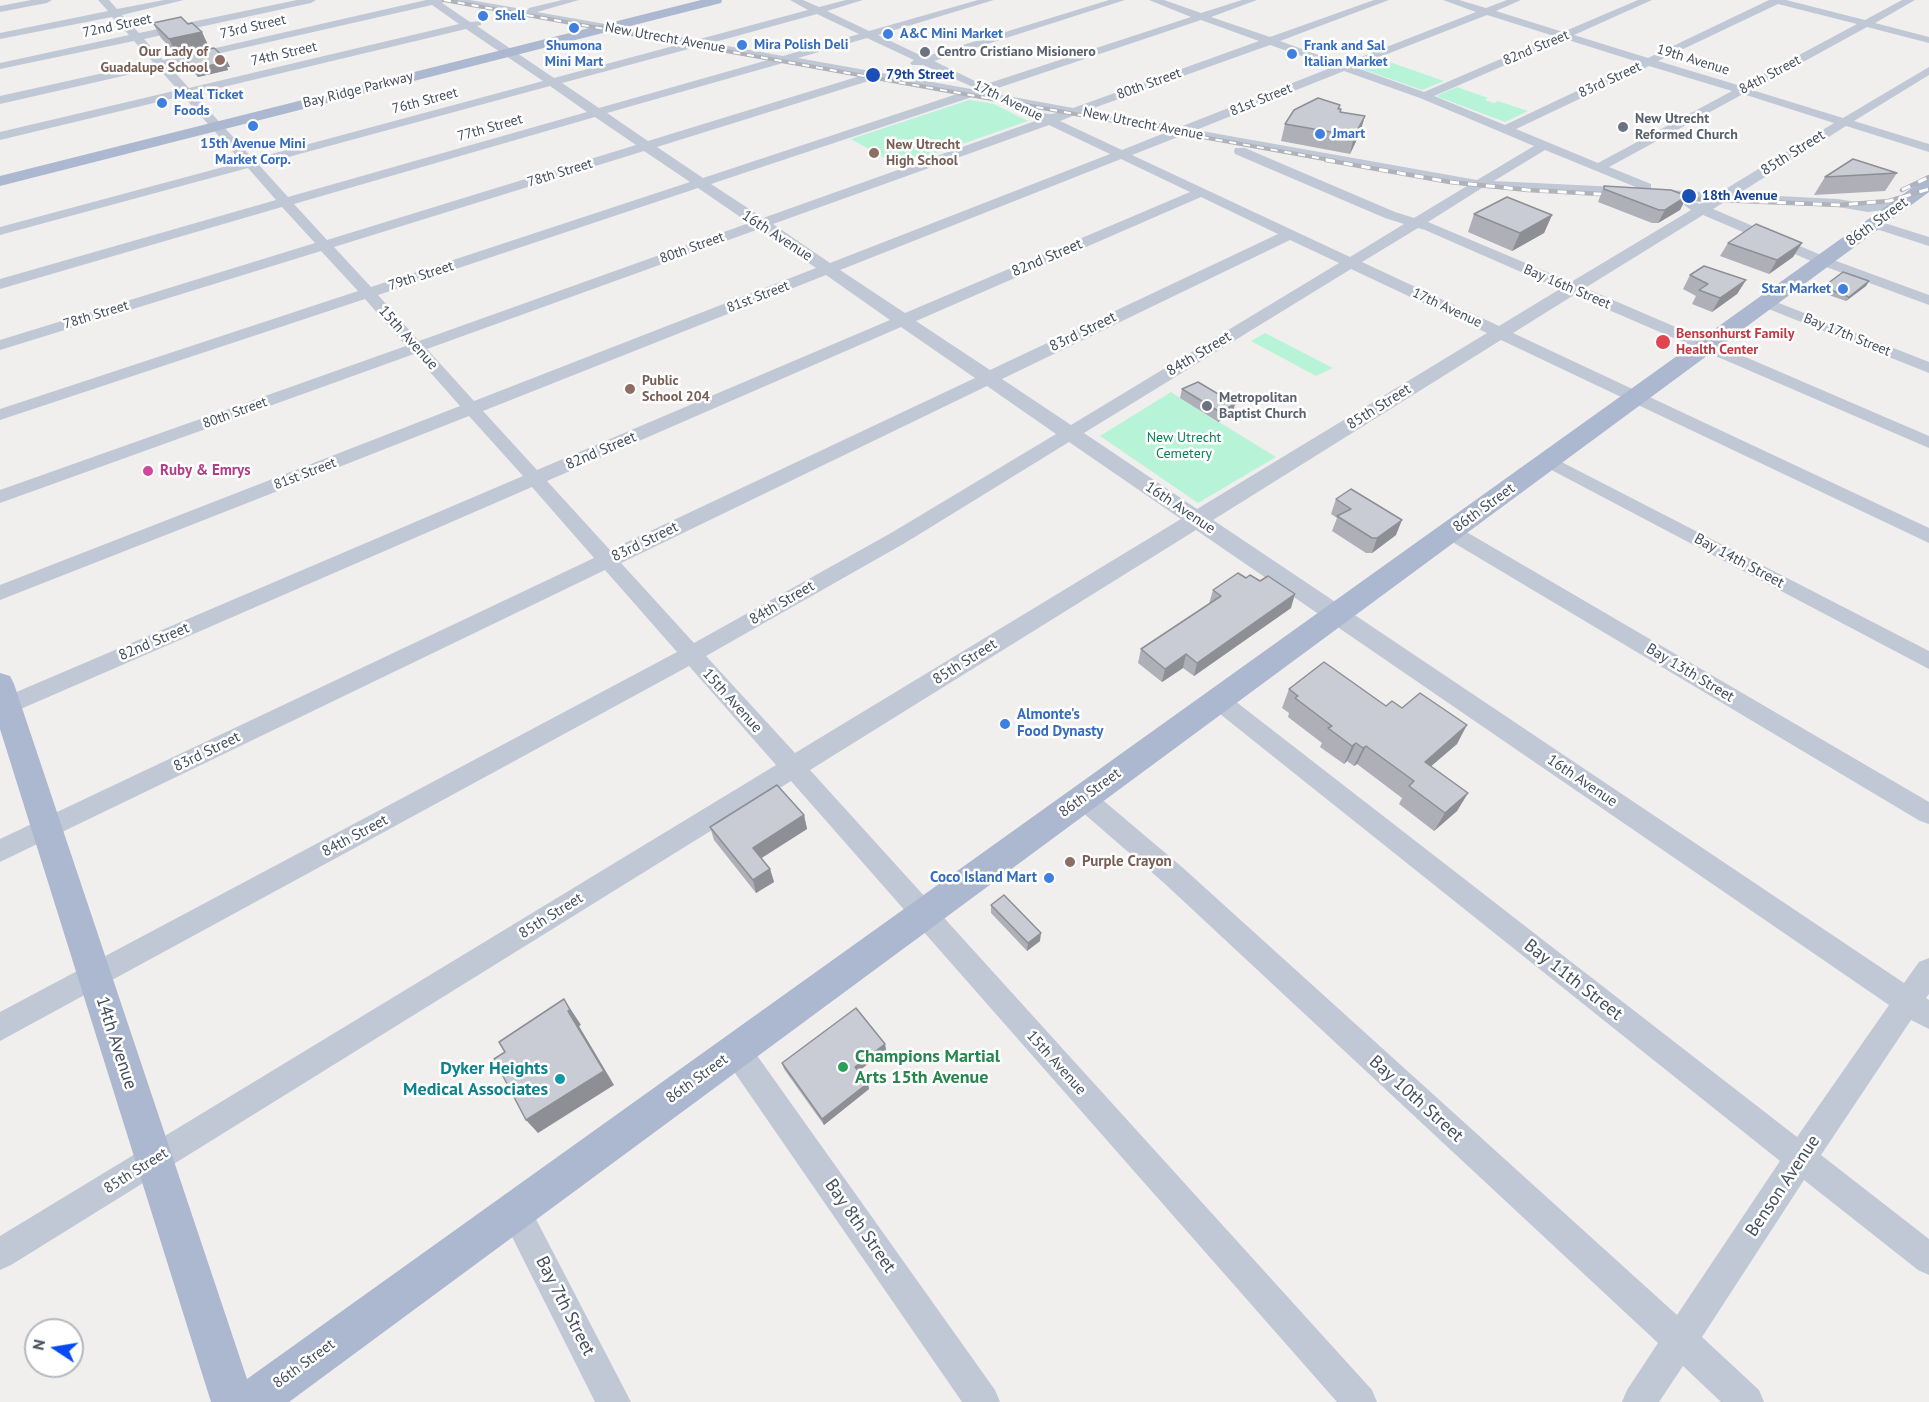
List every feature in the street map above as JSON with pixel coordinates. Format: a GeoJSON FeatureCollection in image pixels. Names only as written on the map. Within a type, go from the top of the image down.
{"type":"FeatureCollection","features":[{"type":"Feature","properties":{"kind":"main road","name":"Bay Ridge Parkway"},"geometry":{"type":"LineString","coordinates":[[0,181],[716,0]]}},
{"type":"Feature","properties":{"kind":"main road","name":"86th Street"},"geometry":{"type":"LineString","coordinates":[[252,1402],[1823,261],[1926,189]]}},
{"type":"Feature","properties":{"kind":"main road","name":"14th Avenue"},"geometry":{"type":"LineString","coordinates":[[2,700],[95,976],[233,1402]]}},
{"type":"Feature","properties":{"kind":"street"},"geometry":{"type":"LineString","coordinates":[[0,9],[47,0]]}},
{"type":"Feature","properties":{"kind":"street"},"geometry":{"type":"LineString","coordinates":[[0,36],[109,6],[179,0]]}},
{"type":"Feature","properties":{"kind":"street","name":"72nd Street"},"geometry":{"type":"LineString","coordinates":[[0,66],[311,0]]}},
{"type":"Feature","properties":{"kind":"street","name":"New Utrecht Avenue"},"geometry":{"type":"LineString","coordinates":[[453,0],[954,89],[974,87]]}},
{"type":"Feature","properties":{"kind":"street","name":"74th Street"},"geometry":{"type":"LineString","coordinates":[[0,136],[574,0]]}},
{"type":"Feature","properties":{"kind":"street","name":"17th Avenue"},"geometry":{"type":"LineString","coordinates":[[795,0],[974,87],[1002,98],[1929,536]]}},
{"type":"Feature","properties":{"kind":"street","name":"76th Street"},"geometry":{"type":"LineString","coordinates":[[0,231],[858,0]]}},
{"type":"Feature","properties":{"kind":"street","name":"77th Street"},"geometry":{"type":"LineString","coordinates":[[0,284],[989,0]]}},
{"type":"Feature","properties":{"kind":"street","name":"78th Street"},"geometry":{"type":"LineString","coordinates":[[0,345],[1120,0]]}},
{"type":"Feature","properties":{"kind":"street"},"geometry":{"type":"LineString","coordinates":[[1154,0],[1424,96],[1664,194],[1710,204],[1823,261],[1929,300]]}},
{"type":"Feature","properties":{"kind":"street","name":"79th Street"},"geometry":{"type":"LineString","coordinates":[[0,415],[699,183],[974,87],[1252,0]]}},
{"type":"Feature","properties":{"kind":"street","name":"80th Street"},"geometry":{"type":"LineString","coordinates":[[0,497],[1384,0]]}},
{"type":"Feature","properties":{"kind":"street","name":"19th Avenue"},"geometry":{"type":"LineString","coordinates":[[1448,0],[1929,148]]}},
{"type":"Feature","properties":{"kind":"street","name":"81st Street"},"geometry":{"type":"LineString","coordinates":[[0,593],[1516,0]]}},
{"type":"Feature","properties":{"kind":"street","name":"82nd Street"},"geometry":{"type":"LineString","coordinates":[[1424,96],[1647,0]]}},
{"type":"Feature","properties":{"kind":"street"},"geometry":{"type":"LineString","coordinates":[[1776,0],[1929,40]]}},
{"type":"Feature","properties":{"kind":"street","name":"83rd Street"},"geometry":{"type":"LineString","coordinates":[[1506,129],[1776,0]]}},
{"type":"Feature","properties":{"kind":"street","name":"84th Street"},"geometry":{"type":"LineString","coordinates":[[1599,167],[1910,0]]}},
{"type":"Feature","properties":{"kind":"street","name":"16th Avenue"},"geometry":{"type":"LineString","coordinates":[[436,1],[758,224],[828,269],[901,321],[1070,433],[1919,1009]]}},
{"type":"Feature","properties":{"kind":"street","name":"73rd Street"},"geometry":{"type":"LineString","coordinates":[[0,100],[436,1]]}},
{"type":"Feature","properties":{"kind":"street","name":"15th Avenue"},"geometry":{"type":"LineString","coordinates":[[109,6],[608,560],[1360,1402]]}},
{"type":"Feature","properties":{"kind":"street","name":"85th Street"},"geometry":{"type":"LineString","coordinates":[[0,1254],[1929,69]]}},
{"type":"Feature","properties":{"kind":"street","name":"New Utrecht Avenue"},"geometry":{"type":"LineString","coordinates":[[1002,98],[1479,184],[1664,194],[1710,204],[1838,203],[1868,208],[1903,204]]}},
{"type":"Feature","properties":{"kind":"street","name":"Bay 16th Street"},"geometry":{"type":"LineString","coordinates":[[1204,136],[1390,215],[1415,222],[1929,443]]}},
{"type":"Feature","properties":{"kind":"street","name":"84th Street"},"geometry":{"type":"LineString","coordinates":[[0,1027],[692,656],[898,538],[1544,145]]}},
{"type":"Feature","properties":{"kind":"street"},"geometry":{"type":"LineString","coordinates":[[1280,167],[1309,154]]}},
{"type":"Feature","properties":{"kind":"street","name":"82nd Street"},"geometry":{"type":"LineString","coordinates":[[2,700],[535,479],[1201,192]]}},
{"type":"Feature","properties":{"kind":"street"},"geometry":{"type":"LineString","coordinates":[[1875,224],[1929,242]]}},
{"type":"Feature","properties":{"kind":"street","name":"83rd Street"},"geometry":{"type":"LineString","coordinates":[[0,850],[1290,234]]}},
{"type":"Feature","properties":{"kind":"street","name":"Bay 17th Street"},"geometry":{"type":"LineString","coordinates":[[1766,303],[1929,368]]}},
{"type":"Feature","properties":{"kind":"street","name":"Bay 14th Street"},"geometry":{"type":"LineString","coordinates":[[1548,461],[1929,661]]}},
{"type":"Feature","properties":{"kind":"street","name":"Bay 13th Street"},"geometry":{"type":"LineString","coordinates":[[1451,532],[1929,814]]}},
{"type":"Feature","properties":{"kind":"street","name":"Bay 11th Street"},"geometry":{"type":"LineString","coordinates":[[1218,700],[1929,1259]]}},
{"type":"Feature","properties":{"kind":"street","name":"Bay 10th Street"},"geometry":{"type":"LineString","coordinates":[[1083,798],[1173,875],[1747,1402]]}},
{"type":"Feature","properties":{"kind":"street","name":"Benson Avenue"},"geometry":{"type":"LineString","coordinates":[[1639,1402],[1800,1159],[1919,1009],[1929,971]]}},
{"type":"Feature","properties":{"kind":"street","name":"Bay 8th Street"},"geometry":{"type":"LineString","coordinates":[[736,1050],[983,1402]]}},
{"type":"Feature","properties":{"kind":"street","name":"Bay 7th Street"},"geometry":{"type":"LineString","coordinates":[[515,1211],[614,1402]]}},
{"type":"Feature","properties":{"kind":"green space"},"geometry":{"type":"Polygon","coordinates":[[[1378,58],[1444,81],[1422,90],[1356,67],[1378,58]]]}},
{"type":"Feature","properties":{"kind":"green space"},"geometry":{"type":"Polygon","coordinates":[[[1457,87],[1488,98],[1485,100],[1494,103],[1498,101],[1528,111],[1505,122],[1436,96],[1457,87]]]}},
{"type":"Feature","properties":{"kind":"green space"},"geometry":{"type":"Polygon","coordinates":[[[969,100],[994,104],[1028,121],[899,166],[851,139],[969,100]]]}},
{"type":"Feature","properties":{"kind":"green space"},"geometry":{"type":"Polygon","coordinates":[[[1265,333],[1333,368],[1316,376],[1251,341],[1265,333]]]}},
{"type":"Feature","properties":{"kind":"green space","name":"New Utrecht Cemetery"},"geometry":{"type":"Polygon","coordinates":[[[1171,392],[1276,457],[1198,503],[1100,436],[1171,392]]]}},
{"type":"Feature","properties":{"kind":"building"},"geometry":{"type":"Polygon","coordinates":[[[181,17],[202,32],[169,39],[153,23],[181,17]]]}},
{"type":"Feature","properties":{"kind":"building"},"geometry":{"type":"Polygon","coordinates":[[[214,48],[226,59],[222,60],[225,62],[194,69],[181,55],[214,48]]]}},
{"type":"Feature","properties":{"kind":"building"},"geometry":{"type":"Polygon","coordinates":[[[1318,98],[1340,105],[1338,109],[1341,109],[1340,112],[1365,116],[1354,136],[1285,124],[1294,110],[1318,98]]]}},
{"type":"Feature","properties":{"kind":"building"},"geometry":{"type":"Polygon","coordinates":[[[1853,159],[1897,173],[1825,177],[1853,159]]]}},
{"type":"Feature","properties":{"kind":"building"},"geometry":{"type":"Polygon","coordinates":[[[1604,186],[1671,190],[1687,196],[1665,210],[1659,210],[1604,189],[1604,186]]]}},
{"type":"Feature","properties":{"kind":"building"},"geometry":{"type":"Polygon","coordinates":[[[1507,197],[1552,215],[1520,233],[1474,214],[1507,197]]]}},
{"type":"Feature","properties":{"kind":"building"},"geometry":{"type":"Polygon","coordinates":[[[1756,224],[1802,243],[1777,260],[1728,243],[1756,224]]]}},
{"type":"Feature","properties":{"kind":"building"},"geometry":{"type":"Polygon","coordinates":[[[1704,266],[1746,280],[1720,298],[1699,290],[1708,284],[1690,275],[1704,266]]]}},
{"type":"Feature","properties":{"kind":"building","name":"Star Market"},"geometry":{"type":"Polygon","coordinates":[[[1843,272],[1869,281],[1849,297],[1823,287],[1843,272]]]}},
{"type":"Feature","properties":{"kind":"building"},"geometry":{"type":"Polygon","coordinates":[[[1198,382],[1235,404],[1220,412],[1182,389],[1198,382]]]}},
{"type":"Feature","properties":{"kind":"building"},"geometry":{"type":"Polygon","coordinates":[[[1351,489],[1402,520],[1377,538],[1372,538],[1337,516],[1351,509],[1336,499],[1351,489]]]}},
{"type":"Feature","properties":{"kind":"building"},"geometry":{"type":"Polygon","coordinates":[[[1238,573],[1246,578],[1250,575],[1260,581],[1268,576],[1295,594],[1197,663],[1186,654],[1165,669],[1141,649],[1221,596],[1213,590],[1238,573]]]}},
{"type":"Feature","properties":{"kind":"building"},"geometry":{"type":"Polygon","coordinates":[[[1324,662],[1386,706],[1392,701],[1402,708],[1420,693],[1467,725],[1425,762],[1468,793],[1445,813],[1409,786],[1414,781],[1366,746],[1363,748],[1356,743],[1352,746],[1328,728],[1332,726],[1295,698],[1298,696],[1289,689],[1324,662]]]}},
{"type":"Feature","properties":{"kind":"building"},"geometry":{"type":"Polygon","coordinates":[[[777,785],[804,815],[753,848],[770,869],[753,880],[710,827],[777,785]]]}},
{"type":"Feature","properties":{"kind":"building"},"geometry":{"type":"Polygon","coordinates":[[[1004,895],[1041,933],[1028,943],[991,905],[1004,895]]]}},
{"type":"Feature","properties":{"kind":"building","name":"Dyker Heights Medical Associates"},"geometry":{"type":"Polygon","coordinates":[[[564,999],[570,1010],[568,1011],[604,1071],[526,1120],[494,1059],[505,1052],[499,1042],[564,999]]]}},
{"type":"Feature","properties":{"kind":"building"},"geometry":{"type":"Polygon","coordinates":[[[856,1008],[885,1044],[855,1067],[868,1083],[822,1119],[782,1063],[856,1008]]]}},
{"type":"Feature","properties":{"kind":"railway"},"geometry":{"type":"LineString","coordinates":[[444,0],[1335,161]]}},
{"type":"Feature","properties":{"kind":"railway"},"geometry":{"type":"LineString","coordinates":[[1326,160],[1450,182],[1528,190],[1618,195]]}},
{"type":"Feature","properties":{"kind":"railway"},"geometry":{"type":"LineString","coordinates":[[1902,190],[1929,177]]}},
{"type":"Feature","properties":{"kind":"railway"},"geometry":{"type":"LineString","coordinates":[[1669,198],[1840,205],[1889,201],[1929,189]]}},
{"type":"Feature","properties":{"kind":"place","name":"Shell"},"geometry":{"type":"Point","coordinates":[483,16]}},
{"type":"Feature","properties":{"kind":"place","name":"Shumona Mini Mart"},"geometry":{"type":"Point","coordinates":[574,28]}},
{"type":"Feature","properties":{"kind":"place","name":"A&C Mini Market"},"geometry":{"type":"Point","coordinates":[888,34]}},
{"type":"Feature","properties":{"kind":"place","name":"Mira Polish Deli"},"geometry":{"type":"Point","coordinates":[742,45]}},
{"type":"Feature","properties":{"kind":"place","name":"Centro Cristiano Misionero"},"geometry":{"type":"Point","coordinates":[925,52]}},
{"type":"Feature","properties":{"kind":"place","name":"Frank and Sal Italian Market"},"geometry":{"type":"Point","coordinates":[1292,54]}},
{"type":"Feature","properties":{"kind":"place","name":"Our Lady of Guadalupe School"},"geometry":{"type":"Point","coordinates":[220,60]}},
{"type":"Feature","properties":{"kind":"place","name":"79th Street"},"geometry":{"type":"Point","coordinates":[873,75]}},
{"type":"Feature","properties":{"kind":"place","name":"Meal Ticket Foods"},"geometry":{"type":"Point","coordinates":[162,103]}},
{"type":"Feature","properties":{"kind":"place","name":"15th Avenue Mini Market Corp."},"geometry":{"type":"Point","coordinates":[253,126]}},
{"type":"Feature","properties":{"kind":"place","name":"New Utrecht Reformed Church"},"geometry":{"type":"Point","coordinates":[1623,127]}},
{"type":"Feature","properties":{"kind":"place","name":"Jmart"},"geometry":{"type":"Point","coordinates":[1320,134]}},
{"type":"Feature","properties":{"kind":"place","name":"New Utrecht High School"},"geometry":{"type":"Point","coordinates":[874,153]}},
{"type":"Feature","properties":{"kind":"place","name":"18th Avenue"},"geometry":{"type":"Point","coordinates":[1689,196]}},
{"type":"Feature","properties":{"kind":"place","name":"Star Market"},"geometry":{"type":"Point","coordinates":[1843,289]}},
{"type":"Feature","properties":{"kind":"place","name":"Bensonhurst Family Health Center"},"geometry":{"type":"Point","coordinates":[1663,342]}},
{"type":"Feature","properties":{"kind":"place","name":"Public School 204"},"geometry":{"type":"Point","coordinates":[630,389]}},
{"type":"Feature","properties":{"kind":"place","name":"Metropolitan Baptist Church"},"geometry":{"type":"Point","coordinates":[1207,406]}},
{"type":"Feature","properties":{"kind":"place","name":"Ruby & Emrys"},"geometry":{"type":"Point","coordinates":[148,471]}},
{"type":"Feature","properties":{"kind":"place","name":"Almonte's Food Dynasty"},"geometry":{"type":"Point","coordinates":[1005,724]}},
{"type":"Feature","properties":{"kind":"place","name":"Purple Crayon"},"geometry":{"type":"Point","coordinates":[1070,862]}},
{"type":"Feature","properties":{"kind":"place","name":"Coco Island Mart"},"geometry":{"type":"Point","coordinates":[1049,878]}},
{"type":"Feature","properties":{"kind":"place","name":"Champions Martial Arts 15th Avenue"},"geometry":{"type":"Point","coordinates":[843,1067]}},
{"type":"Feature","properties":{"kind":"place","name":"Dyker Heights Medical Associates"},"geometry":{"type":"Point","coordinates":[560,1079]}}]}
